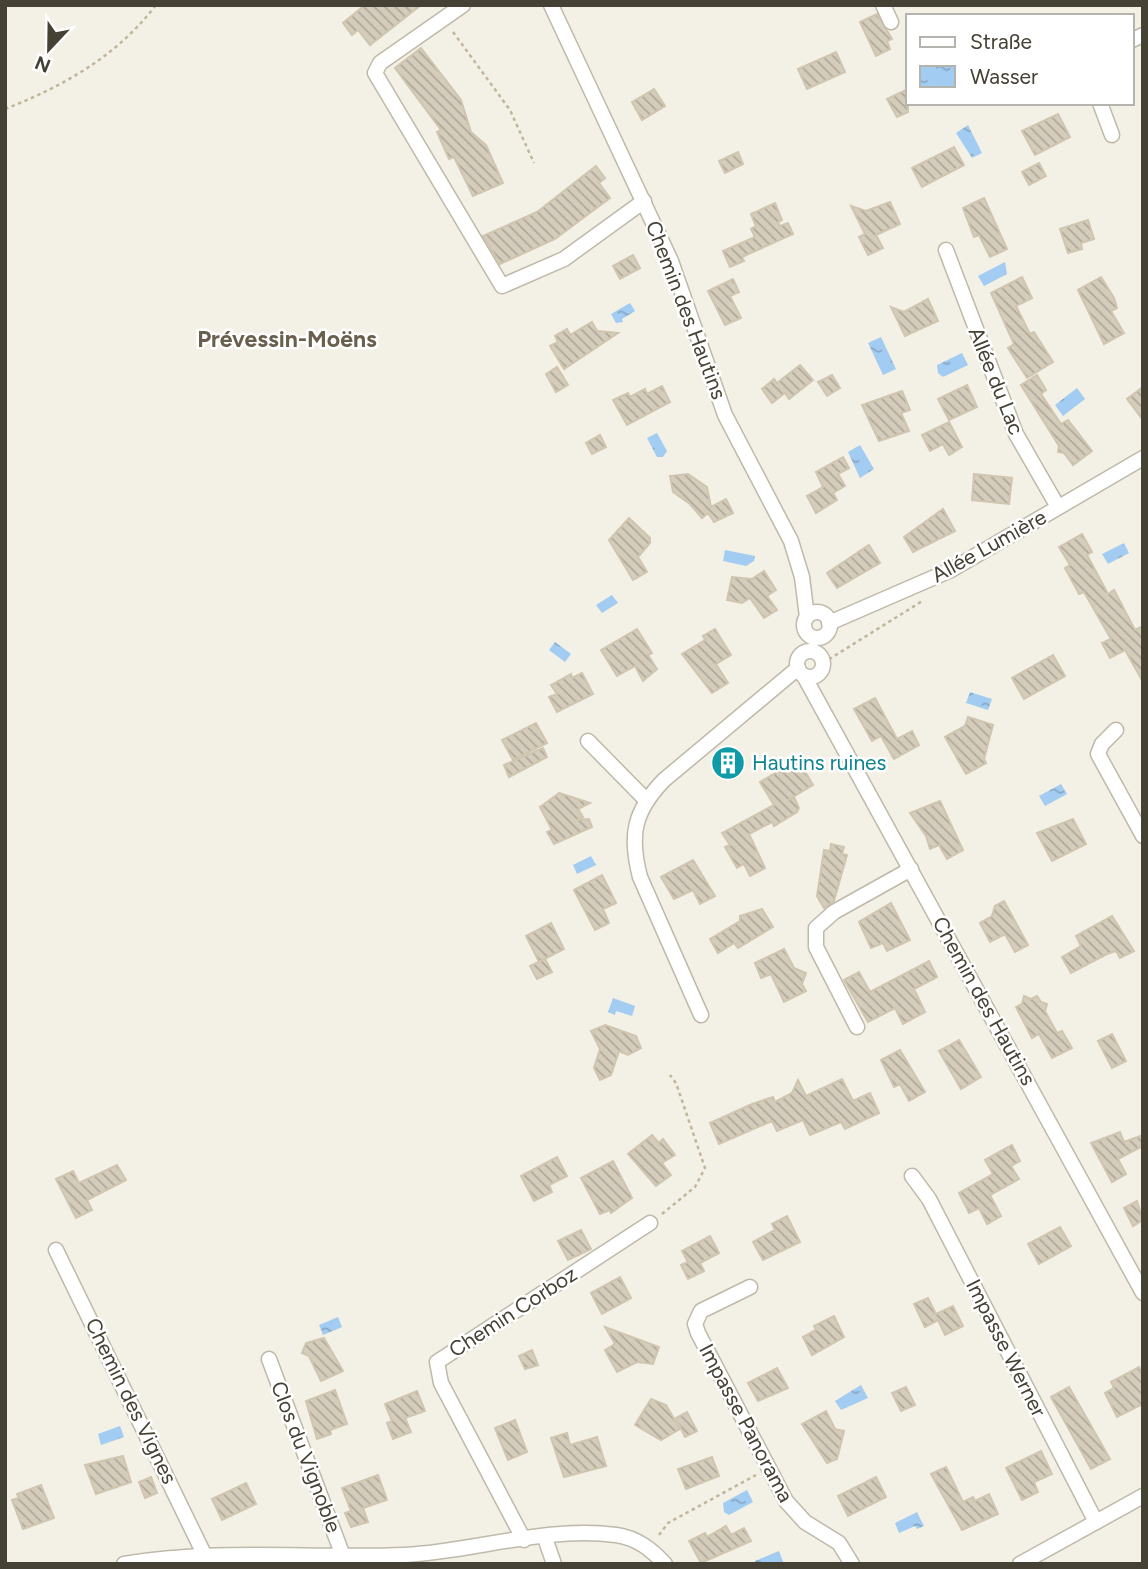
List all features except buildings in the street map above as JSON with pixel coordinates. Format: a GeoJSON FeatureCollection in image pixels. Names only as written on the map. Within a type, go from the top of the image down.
{"type":"FeatureCollection","features":[{"type":"Feature","properties":{"kind":"street"},"geometry":{"type":"LineString","coordinates":[[463,5],[380,63],[375,74],[502,286],[564,259],[644,201]]}},
{"type":"Feature","properties":{"kind":"street","name":"Chemin des Hautins"},"geometry":{"type":"LineString","coordinates":[[551,5],[644,201],[679,282],[720,402],[791,541],[802,577],[807,617],[804,625],[811,665],[825,711],[1143,1293]]}},
{"type":"Feature","properties":{"kind":"street"},"geometry":{"type":"LineString","coordinates":[[883,5],[891,22]]}},
{"type":"Feature","properties":{"kind":"street"},"geometry":{"type":"LineString","coordinates":[[1101,105],[1112,135]]}},
{"type":"Feature","properties":{"kind":"street","name":"Allée du Lac"},"geometry":{"type":"LineString","coordinates":[[946,250],[1016,434],[1058,507]]}},
{"type":"Feature","properties":{"kind":"street","name":"Allée Lumière"},"geometry":{"type":"LineString","coordinates":[[826,623],[951,570],[1143,458]]}},
{"type":"Feature","properties":{"kind":"street","name":"Chemin des Hautins"},"geometry":{"type":"LineString","coordinates":[[802,577],[826,623],[811,665]]}},
{"type":"Feature","properties":{"kind":"street"},"geometry":{"type":"LineString","coordinates":[[807,617],[814,613],[826,623],[817,638],[807,634]]}},
{"type":"Feature","properties":{"kind":"street"},"geometry":{"type":"LineString","coordinates":[[701,1015],[663,934],[634,857],[639,813],[646,800],[811,665]]}},
{"type":"Feature","properties":{"kind":"street"},"geometry":{"type":"LineString","coordinates":[[1116,730],[1102,744],[1098,754],[1143,836]]}},
{"type":"Feature","properties":{"kind":"street"},"geometry":{"type":"LineString","coordinates":[[588,741],[646,800]]}},
{"type":"Feature","properties":{"kind":"street"},"geometry":{"type":"LineString","coordinates":[[857,1027],[816,947],[816,928],[834,912],[911,869]]}},
{"type":"Feature","properties":{"kind":"street","name":"Impasse Werner"},"geometry":{"type":"LineString","coordinates":[[912,1176],[929,1199],[1096,1522]]}},
{"type":"Feature","properties":{"kind":"street","name":"Chemin Corboz"},"geometry":{"type":"LineString","coordinates":[[524,1540],[441,1383],[437,1362],[650,1223]]}},
{"type":"Feature","properties":{"kind":"street","name":"Chemin des Vignes"},"geometry":{"type":"LineString","coordinates":[[56,1250],[204,1553]]}},
{"type":"Feature","properties":{"kind":"street","name":"Impasse Panorama"},"geometry":{"type":"LineString","coordinates":[[750,1287],[701,1311],[695,1324],[793,1513],[839,1543],[852,1564]]}},
{"type":"Feature","properties":{"kind":"street","name":"Clos du Vignoble"},"geometry":{"type":"LineString","coordinates":[[269,1359],[343,1556]]}},
{"type":"Feature","properties":{"kind":"street"},"geometry":{"type":"LineString","coordinates":[[1020,1564],[1143,1496]]}},
{"type":"Feature","properties":{"kind":"street"},"geometry":{"type":"LineString","coordinates":[[124,1564],[204,1553],[323,1560],[343,1556],[409,1559],[575,1534],[618,1535],[638,1541],[666,1564]]}},
{"type":"Feature","properties":{"kind":"street"},"geometry":{"type":"LineString","coordinates":[[545,1538],[554,1564]]}},
{"type":"Feature","properties":{"kind":"path"},"geometry":{"type":"LineString","coordinates":[[5,109],[39,96],[85,71],[123,44],[156,5]]}},
{"type":"Feature","properties":{"kind":"path"},"geometry":{"type":"LineString","coordinates":[[441,18],[510,110],[534,163]]}},
{"type":"Feature","properties":{"kind":"path"},"geometry":{"type":"LineString","coordinates":[[811,665],[930,596]]}},
{"type":"Feature","properties":{"kind":"path"},"geometry":{"type":"LineString","coordinates":[[650,1223],[695,1187],[705,1168],[676,1083],[670,1075]]}},
{"type":"Feature","properties":{"kind":"path"},"geometry":{"type":"LineString","coordinates":[[652,1550],[660,1531],[668,1524],[769,1469]]}},
{"type":"Feature","properties":{"kind":"water"},"geometry":{"type":"Polygon","coordinates":[[[968,125],[982,153],[972,158],[956,133],[968,125]]]}},
{"type":"Feature","properties":{"kind":"water"},"geometry":{"type":"Polygon","coordinates":[[[1005,262],[1007,274],[984,286],[978,276],[1005,262]]]}},
{"type":"Feature","properties":{"kind":"water"},"geometry":{"type":"Polygon","coordinates":[[[630,303],[635,311],[622,319],[623,322],[616,323],[611,314],[630,303]]]}},
{"type":"Feature","properties":{"kind":"water"},"geometry":{"type":"Polygon","coordinates":[[[881,337],[896,369],[883,375],[868,343],[881,337]]]}},
{"type":"Feature","properties":{"kind":"water"},"geometry":{"type":"Polygon","coordinates":[[[962,353],[968,365],[943,377],[938,373],[937,365],[962,353]]]}},
{"type":"Feature","properties":{"kind":"water"},"geometry":{"type":"Polygon","coordinates":[[[1077,388],[1085,399],[1063,416],[1055,405],[1077,388]]]}},
{"type":"Feature","properties":{"kind":"water"},"geometry":{"type":"Polygon","coordinates":[[[657,433],[667,451],[663,457],[657,457],[647,438],[657,433]]]}},
{"type":"Feature","properties":{"kind":"water"},"geometry":{"type":"Polygon","coordinates":[[[860,445],[874,469],[860,478],[848,452],[860,445]]]}},
{"type":"Feature","properties":{"kind":"water"},"geometry":{"type":"Polygon","coordinates":[[[1124,543],[1129,553],[1108,564],[1102,554],[1124,543]]]}},
{"type":"Feature","properties":{"kind":"water"},"geometry":{"type":"Polygon","coordinates":[[[725,550],[755,556],[754,561],[746,566],[723,561],[725,550]]]}},
{"type":"Feature","properties":{"kind":"water"},"geometry":{"type":"Polygon","coordinates":[[[612,595],[618,603],[602,613],[596,605],[612,595]]]}},
{"type":"Feature","properties":{"kind":"water"},"geometry":{"type":"Polygon","coordinates":[[[555,642],[571,654],[565,662],[549,650],[555,642]]]}},
{"type":"Feature","properties":{"kind":"water"},"geometry":{"type":"Polygon","coordinates":[[[970,692],[992,699],[988,710],[966,703],[970,692]]]}},
{"type":"Feature","properties":{"kind":"water"},"geometry":{"type":"Polygon","coordinates":[[[1061,784],[1067,794],[1045,806],[1039,796],[1061,784]]]}},
{"type":"Feature","properties":{"kind":"water"},"geometry":{"type":"Polygon","coordinates":[[[591,856],[596,865],[577,874],[573,865],[591,856]]]}},
{"type":"Feature","properties":{"kind":"water"},"geometry":{"type":"Polygon","coordinates":[[[613,998],[635,1006],[632,1016],[616,1011],[615,1015],[608,1012],[613,998]]]}},
{"type":"Feature","properties":{"kind":"water"},"geometry":{"type":"Polygon","coordinates":[[[338,1317],[342,1327],[323,1335],[319,1325],[338,1317]]]}},
{"type":"Feature","properties":{"kind":"water"},"geometry":{"type":"Polygon","coordinates":[[[861,1385],[868,1398],[841,1410],[835,1401],[861,1385]]]}},
{"type":"Feature","properties":{"kind":"water"},"geometry":{"type":"Polygon","coordinates":[[[120,1426],[124,1437],[101,1445],[98,1434],[120,1426]]]}},
{"type":"Feature","properties":{"kind":"water"},"geometry":{"type":"Polygon","coordinates":[[[747,1490],[753,1502],[729,1515],[724,1512],[723,1503],[747,1490]]]}},
{"type":"Feature","properties":{"kind":"water"},"geometry":{"type":"Polygon","coordinates":[[[917,1512],[924,1526],[917,1529],[915,1526],[899,1533],[895,1523],[917,1512]]]}},
{"type":"Feature","properties":{"kind":"water"},"geometry":{"type":"Polygon","coordinates":[[[779,1551],[784,1564],[755,1564],[755,1561],[779,1551]]]}},
{"type":"Feature","properties":{"kind":"place","name":"Hautins ruines"},"geometry":{"type":"Point","coordinates":[728,763]}},
{"type":"Feature","properties":{"kind":"district","name":"Prévessin-Moëns"},"geometry":{"type":"Point","coordinates":[287,339]}}]}
